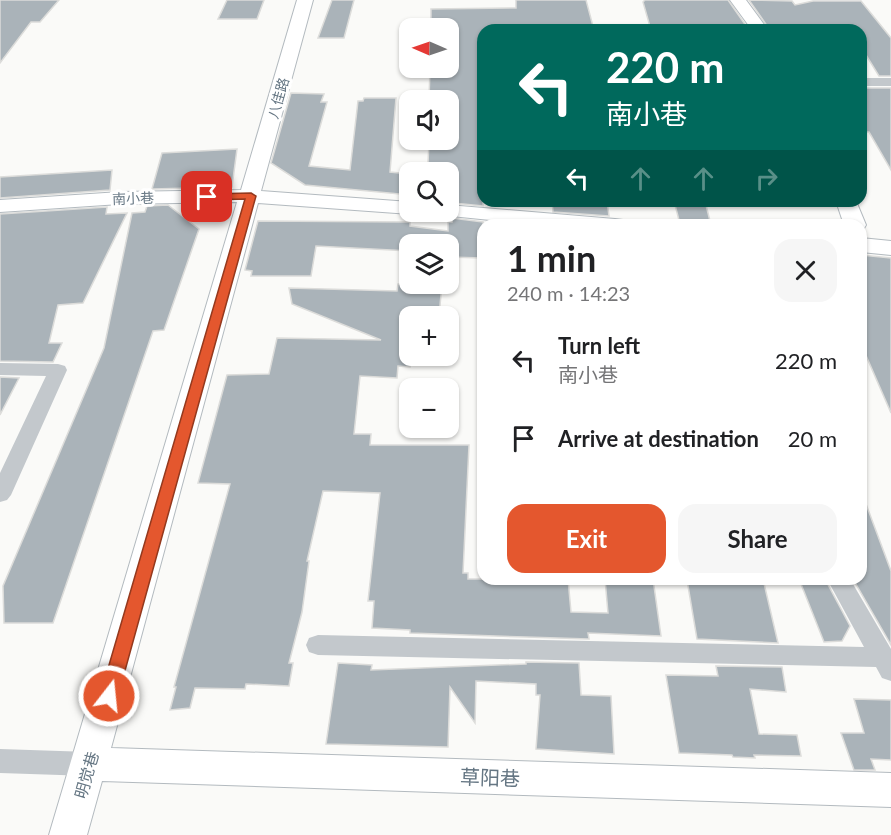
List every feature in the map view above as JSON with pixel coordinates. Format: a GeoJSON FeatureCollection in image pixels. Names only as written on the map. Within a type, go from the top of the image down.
{"type":"FeatureCollection","features":[{"type":"Feature","properties":{"kind":"street","name":"八佳路"},"geometry":{"type":"LineString","coordinates":[[251,196],[305,0]]}},
{"type":"Feature","properties":{"kind":"street"},"geometry":{"type":"LineString","coordinates":[[738,0],[756,24]]}},
{"type":"Feature","properties":{"kind":"street"},"geometry":{"type":"LineString","coordinates":[[867,82],[891,82]]}},
{"type":"Feature","properties":{"kind":"street","name":"南小巷"},"geometry":{"type":"LineString","coordinates":[[0,206],[120,198],[251,196],[399,207]]}},
{"type":"Feature","properties":{"kind":"street","name":"明觉巷"},"geometry":{"type":"LineString","coordinates":[[68,835],[251,196]]}},
{"type":"Feature","properties":{"kind":"street"},"geometry":{"type":"LineString","coordinates":[[459,212],[543,219]]}},
{"type":"Feature","properties":{"kind":"street"},"geometry":{"type":"LineString","coordinates":[[867,241],[891,248]]}},
{"type":"Feature","properties":{"kind":"street"},"geometry":{"type":"LineString","coordinates":[[0,369],[58,370],[0,495]]}},
{"type":"Feature","properties":{"kind":"street"},"geometry":{"type":"LineString","coordinates":[[841,585],[887,664]]}},
{"type":"Feature","properties":{"kind":"street"},"geometry":{"type":"LineString","coordinates":[[318,645],[887,664]]}},
{"type":"Feature","properties":{"kind":"street"},"geometry":{"type":"LineString","coordinates":[[0,761],[90,764]]}},
{"type":"Feature","properties":{"kind":"street","name":"草阳巷"},"geometry":{"type":"LineString","coordinates":[[90,764],[891,790]]}},
{"type":"Feature","properties":{"kind":"building"},"geometry":{"type":"Polygon","coordinates":[[[0,0],[59,0],[40,22],[31,22],[0,63],[0,0]]]}},
{"type":"Feature","properties":{"kind":"building"},"geometry":{"type":"Polygon","coordinates":[[[227,0],[264,0],[257,19],[218,19],[227,0]]]}},
{"type":"Feature","properties":{"kind":"building"},"geometry":{"type":"Polygon","coordinates":[[[332,0],[354,0],[344,38],[318,38],[332,0]]]}},
{"type":"Feature","properties":{"kind":"building"},"geometry":{"type":"Polygon","coordinates":[[[516,0],[586,0],[592,24],[477,24],[477,205],[459,204],[459,162],[428,162],[429,150],[459,150],[459,90],[429,90],[430,78],[459,78],[459,18],[431,18],[431,9],[516,8],[516,0]]]}},
{"type":"Feature","properties":{"kind":"building"},"geometry":{"type":"Polygon","coordinates":[[[645,0],[728,0],[745,24],[649,24],[643,2],[645,0]]]}},
{"type":"Feature","properties":{"kind":"building"},"geometry":{"type":"Polygon","coordinates":[[[749,0],[792,1],[795,5],[813,1],[861,1],[891,38],[891,76],[879,76],[867,57],[867,24],[766,24],[749,0]]]}},
{"type":"Feature","properties":{"kind":"building"},"geometry":{"type":"Polygon","coordinates":[[[867,88],[891,88],[891,170],[867,132],[867,88]]]}},
{"type":"Feature","properties":{"kind":"building"},"geometry":{"type":"Polygon","coordinates":[[[291,93],[324,94],[321,102],[327,102],[309,166],[350,170],[358,101],[363,101],[364,98],[396,98],[390,172],[399,173],[399,194],[305,185],[271,163],[291,93]]]}},
{"type":"Feature","properties":{"kind":"building"},"geometry":{"type":"Polygon","coordinates":[[[237,149],[232,187],[152,189],[162,153],[237,149]]]}},
{"type":"Feature","properties":{"kind":"building"},"geometry":{"type":"Polygon","coordinates":[[[112,170],[110,190],[0,198],[0,177],[112,170]]]}},
{"type":"Feature","properties":{"kind":"building"},"geometry":{"type":"Polygon","coordinates":[[[168,205],[199,229],[164,330],[153,331],[53,623],[4,623],[3,586],[104,348],[132,213],[145,212],[147,206],[168,205]]]}},
{"type":"Feature","properties":{"kind":"building"},"geometry":{"type":"Polygon","coordinates":[[[107,207],[106,214],[127,213],[83,303],[58,305],[49,343],[62,343],[53,362],[0,361],[0,214],[107,207]]]}},
{"type":"Feature","properties":{"kind":"building"},"geometry":{"type":"Polygon","coordinates":[[[553,207],[608,207],[609,216],[553,212],[553,207]]]}},
{"type":"Feature","properties":{"kind":"building"},"geometry":{"type":"Polygon","coordinates":[[[676,207],[706,207],[710,219],[679,219],[676,207]]]}},
{"type":"Feature","properties":{"kind":"building"},"geometry":{"type":"Polygon","coordinates":[[[459,219],[477,221],[477,258],[459,257],[459,234],[399,234],[399,250],[316,246],[311,276],[251,276],[252,271],[245,270],[258,221],[410,222],[410,226],[448,231],[448,222],[459,222],[459,219]]]}},
{"type":"Feature","properties":{"kind":"building"},"geometry":{"type":"Polygon","coordinates":[[[867,256],[891,258],[891,413],[867,358],[867,256]]]}},
{"type":"Feature","properties":{"kind":"building"},"geometry":{"type":"Polygon","coordinates":[[[399,284],[399,294],[441,294],[440,306],[399,306],[399,366],[410,367],[398,366],[397,378],[360,376],[354,434],[371,434],[370,445],[469,445],[463,573],[468,573],[468,579],[477,579],[477,585],[569,585],[571,612],[608,613],[606,585],[654,585],[661,636],[588,633],[589,639],[410,633],[410,630],[372,628],[374,601],[368,601],[380,493],[323,491],[307,561],[309,561],[302,612],[289,663],[293,663],[289,686],[246,684],[245,689],[195,688],[190,708],[170,710],[176,687],[174,687],[230,484],[198,483],[227,375],[269,374],[277,338],[381,340],[292,304],[289,288],[397,291],[399,284]]]}},
{"type":"Feature","properties":{"kind":"building"},"geometry":{"type":"Polygon","coordinates":[[[0,377],[19,378],[0,415],[0,377]]]}},
{"type":"Feature","properties":{"kind":"building"},"geometry":{"type":"Polygon","coordinates":[[[867,507],[891,571],[891,645],[856,585],[867,585],[867,507]]]}},
{"type":"Feature","properties":{"kind":"building"},"geometry":{"type":"Polygon","coordinates":[[[688,585],[764,585],[778,643],[697,639],[688,585]]]}},
{"type":"Feature","properties":{"kind":"building"},"geometry":{"type":"Polygon","coordinates":[[[801,585],[828,585],[850,626],[842,641],[824,642],[801,585]]]}},
{"type":"Feature","properties":{"kind":"building"},"geometry":{"type":"Polygon","coordinates":[[[526,662],[579,663],[581,695],[611,696],[614,754],[536,749],[540,695],[536,695],[536,684],[476,681],[475,723],[450,687],[448,747],[326,744],[338,663],[372,665],[371,670],[526,664],[526,662]]]}},
{"type":"Feature","properties":{"kind":"building"},"geometry":{"type":"Polygon","coordinates":[[[716,666],[782,667],[786,692],[750,689],[759,734],[797,735],[801,756],[754,755],[755,758],[679,753],[666,675],[718,676],[716,666]]]}},
{"type":"Feature","properties":{"kind":"building"},"geometry":{"type":"Polygon","coordinates":[[[854,699],[891,700],[891,760],[871,759],[875,770],[854,770],[841,733],[864,733],[854,699]]]}},
{"type":"Feature","properties":{"kind":"route"},"geometry":{"type":"LineString","coordinates":[[109,696],[251,196],[207,197]]}}]}
